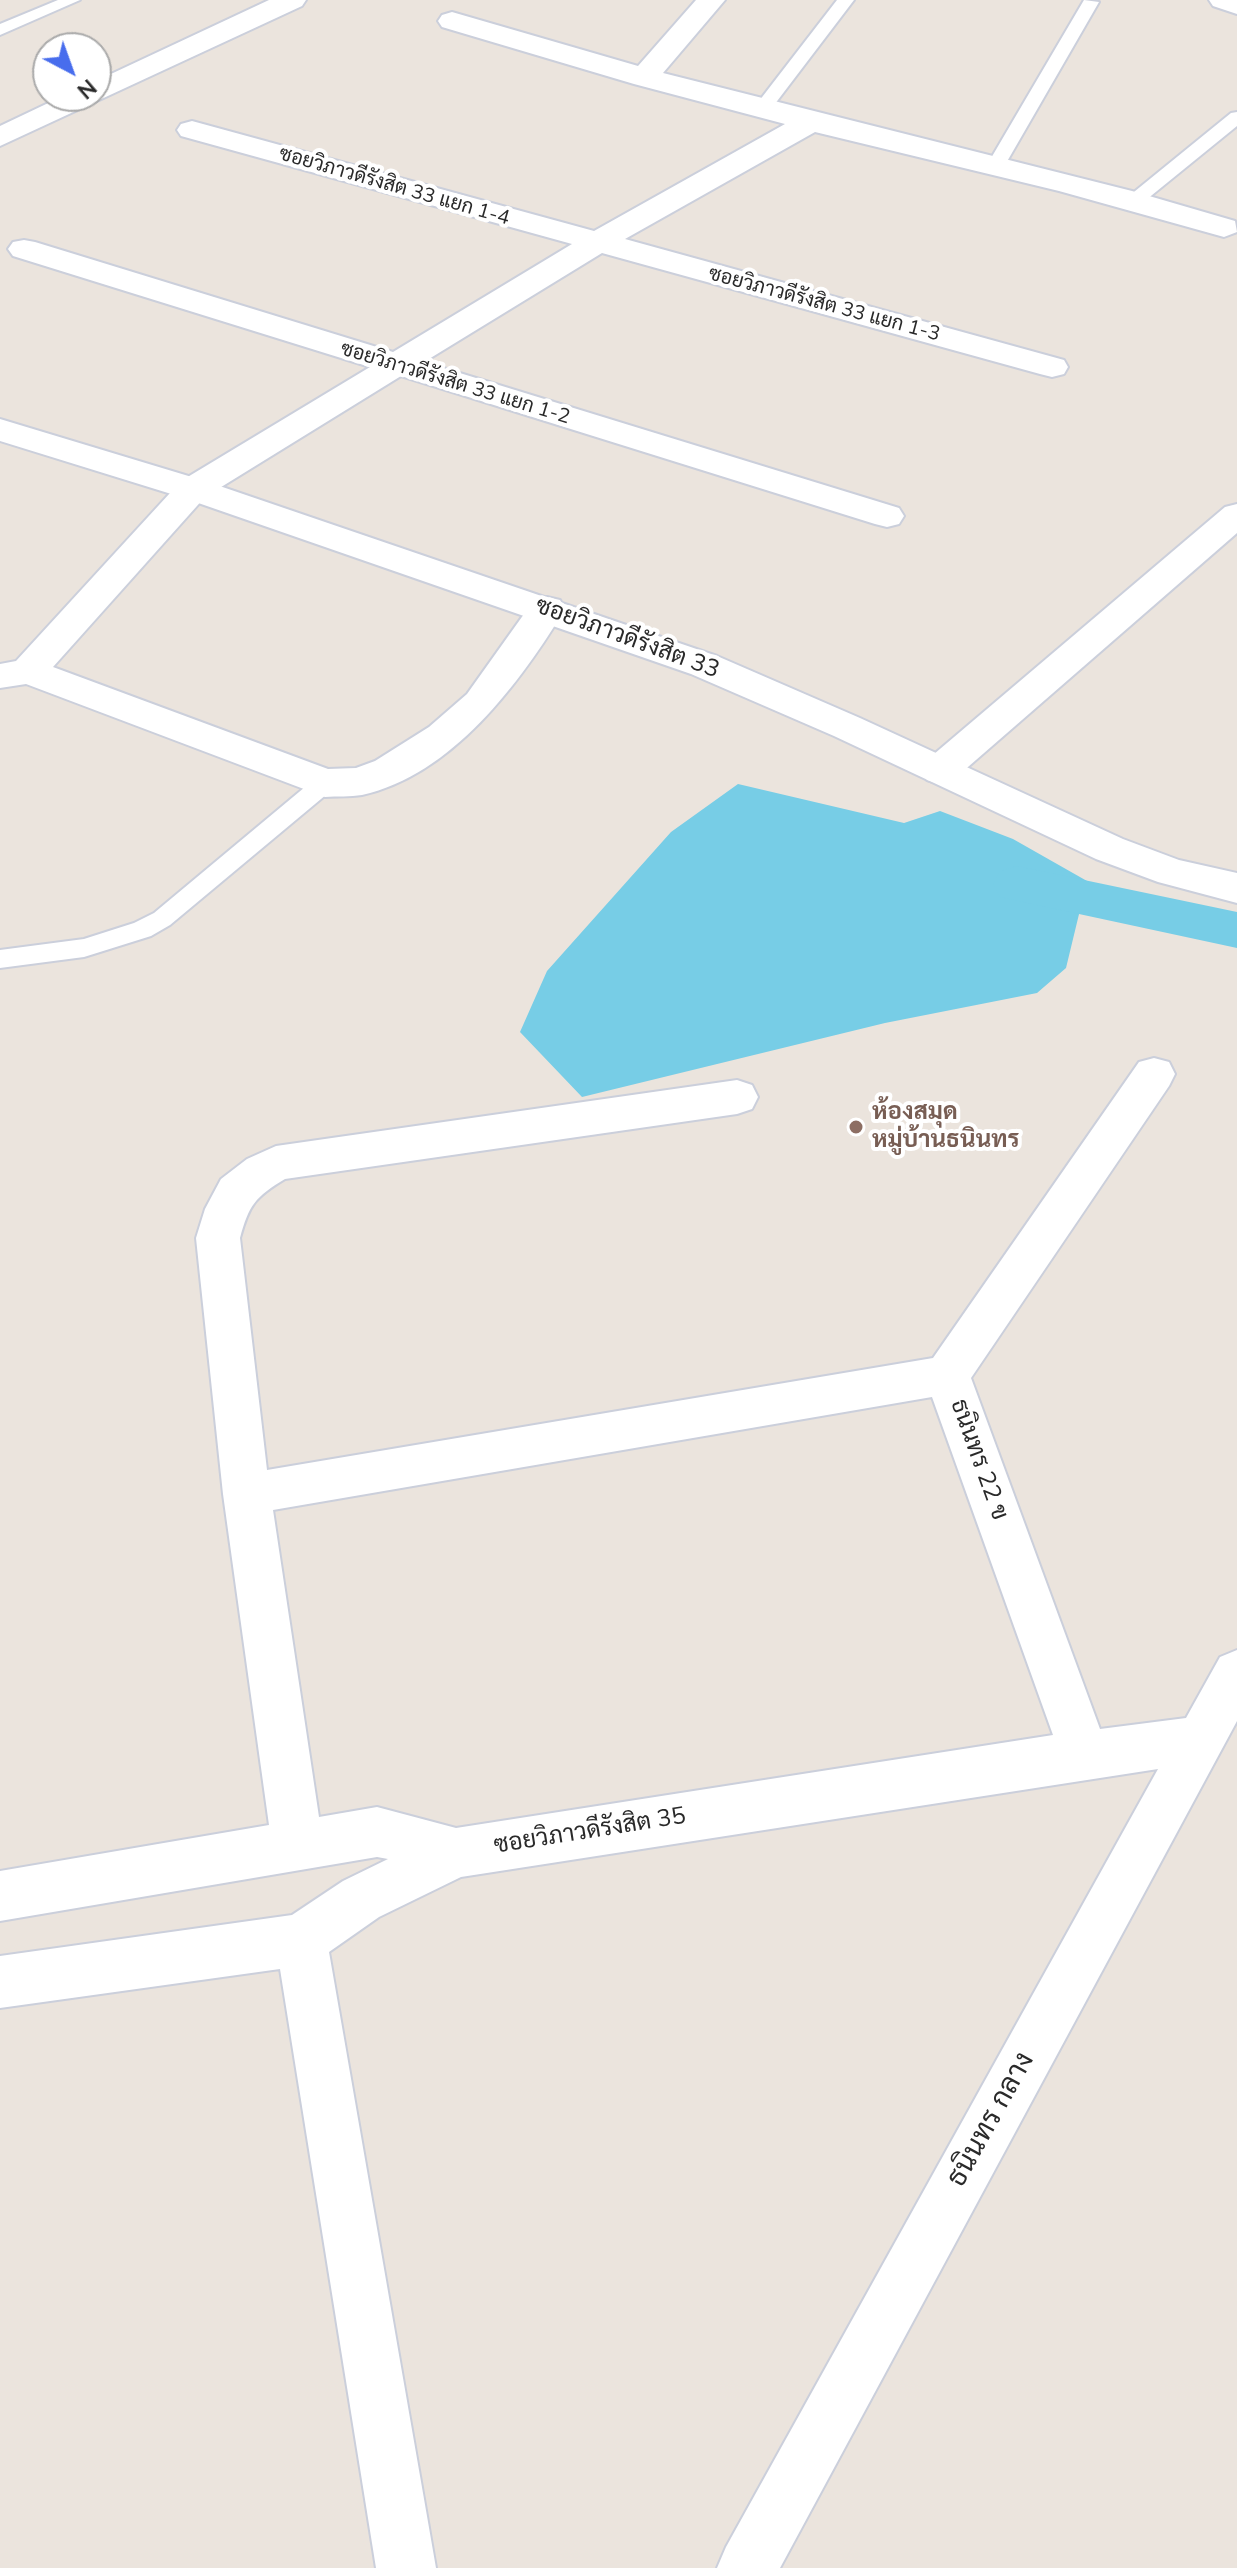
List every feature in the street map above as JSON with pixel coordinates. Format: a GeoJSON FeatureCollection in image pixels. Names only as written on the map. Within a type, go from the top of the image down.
{"type":"FeatureCollection","features":[{"type":"Feature","properties":{"kind":"street"},"geometry":{"type":"LineString","coordinates":[[112,84],[292,0]]}},
{"type":"Feature","properties":{"kind":"street"},"geometry":{"type":"LineString","coordinates":[[674,0],[708,4]]}},
{"type":"Feature","properties":{"kind":"street"},"geometry":{"type":"LineString","coordinates":[[1223,0],[1237,6]]}},
{"type":"Feature","properties":{"kind":"street"},"geometry":{"type":"LineString","coordinates":[[644,78],[708,4]]}},
{"type":"Feature","properties":{"kind":"street"},"geometry":{"type":"LineString","coordinates":[[452,21],[644,78],[810,122],[1135,200],[1224,228]]}},
{"type":"Feature","properties":{"kind":"street"},"geometry":{"type":"LineString","coordinates":[[0,137],[53,112]]}},
{"type":"Feature","properties":{"kind":"street"},"geometry":{"type":"LineString","coordinates":[[547,609],[480,703],[442,736],[388,771],[359,782],[325,783],[14,674],[193,489],[596,243],[810,122]]}},
{"type":"Feature","properties":{"kind":"street","name":"ซอยวิภาวดีรังสิต 33 แยก 1-4"},"geometry":{"type":"LineString","coordinates":[[192,130],[596,243]]}},
{"type":"Feature","properties":{"kind":"street","name":"ซอยวิภาวดีรังสิต 33 แยก 1-3"},"geometry":{"type":"LineString","coordinates":[[596,243],[1052,367]]}},
{"type":"Feature","properties":{"kind":"street","name":"ซอยวิภาวดีรังสิต 33 แยก 1-2"},"geometry":{"type":"LineString","coordinates":[[24,249],[394,366],[887,516]]}},
{"type":"Feature","properties":{"kind":"street","name":"ซอยวิภาวดีรังสิต 33"},"geometry":{"type":"LineString","coordinates":[[0,430],[193,489],[547,609],[776,694],[1138,861],[1207,883],[1237,888]]}},
{"type":"Feature","properties":{"kind":"street"},"geometry":{"type":"LineString","coordinates":[[940,770],[1237,515]]}},
{"type":"Feature","properties":{"kind":"street","name":"ธนินทร 22 ข"},"geometry":{"type":"LineString","coordinates":[[1085,1754],[947,1375],[1154,1074]]}},
{"type":"Feature","properties":{"kind":"street"},"geometry":{"type":"LineString","coordinates":[[298,1845],[279,1739],[246,1494],[218,1238],[229,1198],[247,1180],[276,1163],[737,1097]]}},
{"type":"Feature","properties":{"kind":"street"},"geometry":{"type":"LineString","coordinates":[[246,1494],[947,1375]]}},
{"type":"Feature","properties":{"kind":"street","name":"ธนินทร กลาง"},"geometry":{"type":"LineString","coordinates":[[747,2568],[1237,1673]]}},
{"type":"Feature","properties":{"kind":"street","name":"ซอยวิภาวดีรังสิต 35"},"geometry":{"type":"LineString","coordinates":[[0,1982],[301,1940],[361,1899],[456,1853],[1085,1754],[1200,1740]]}},
{"type":"Feature","properties":{"kind":"street"},"geometry":{"type":"LineString","coordinates":[[0,1896],[377,1832],[456,1853]]}},
{"type":"Feature","properties":{"kind":"street"},"geometry":{"type":"LineString","coordinates":[[301,1940],[406,2568]]}},
{"type":"Feature","properties":{"kind":"lane"},"geometry":{"type":"LineString","coordinates":[[0,30],[72,0]]}},
{"type":"Feature","properties":{"kind":"lane"},"geometry":{"type":"LineString","coordinates":[[762,109],[846,0]]}},
{"type":"Feature","properties":{"kind":"lane"},"geometry":{"type":"LineString","coordinates":[[996,165],[1091,2]]}},
{"type":"Feature","properties":{"kind":"lane"},"geometry":{"type":"LineString","coordinates":[[1135,200],[1237,117]]}},
{"type":"Feature","properties":{"kind":"lane"},"geometry":{"type":"LineString","coordinates":[[0,959],[110,945],[139,934],[162,919],[325,783]]}},
{"type":"Feature","properties":{"kind":"water"},"geometry":{"type":"Polygon","coordinates":[[[738,784],[904,823],[940,811],[1013,839],[1087,881],[1066,968],[1037,993],[885,1023],[582,1097],[520,1032],[547,971],[671,832],[738,784]]]}},
{"type":"Feature","properties":{"kind":"waterway"},"geometry":{"type":"LineString","coordinates":[[1017,884],[1237,930]]}},
{"type":"Feature","properties":{"kind":"place","name":"ห้องสมุด หมู่บ้านธนินทร"},"geometry":{"type":"Point","coordinates":[856,1127]}}]}
